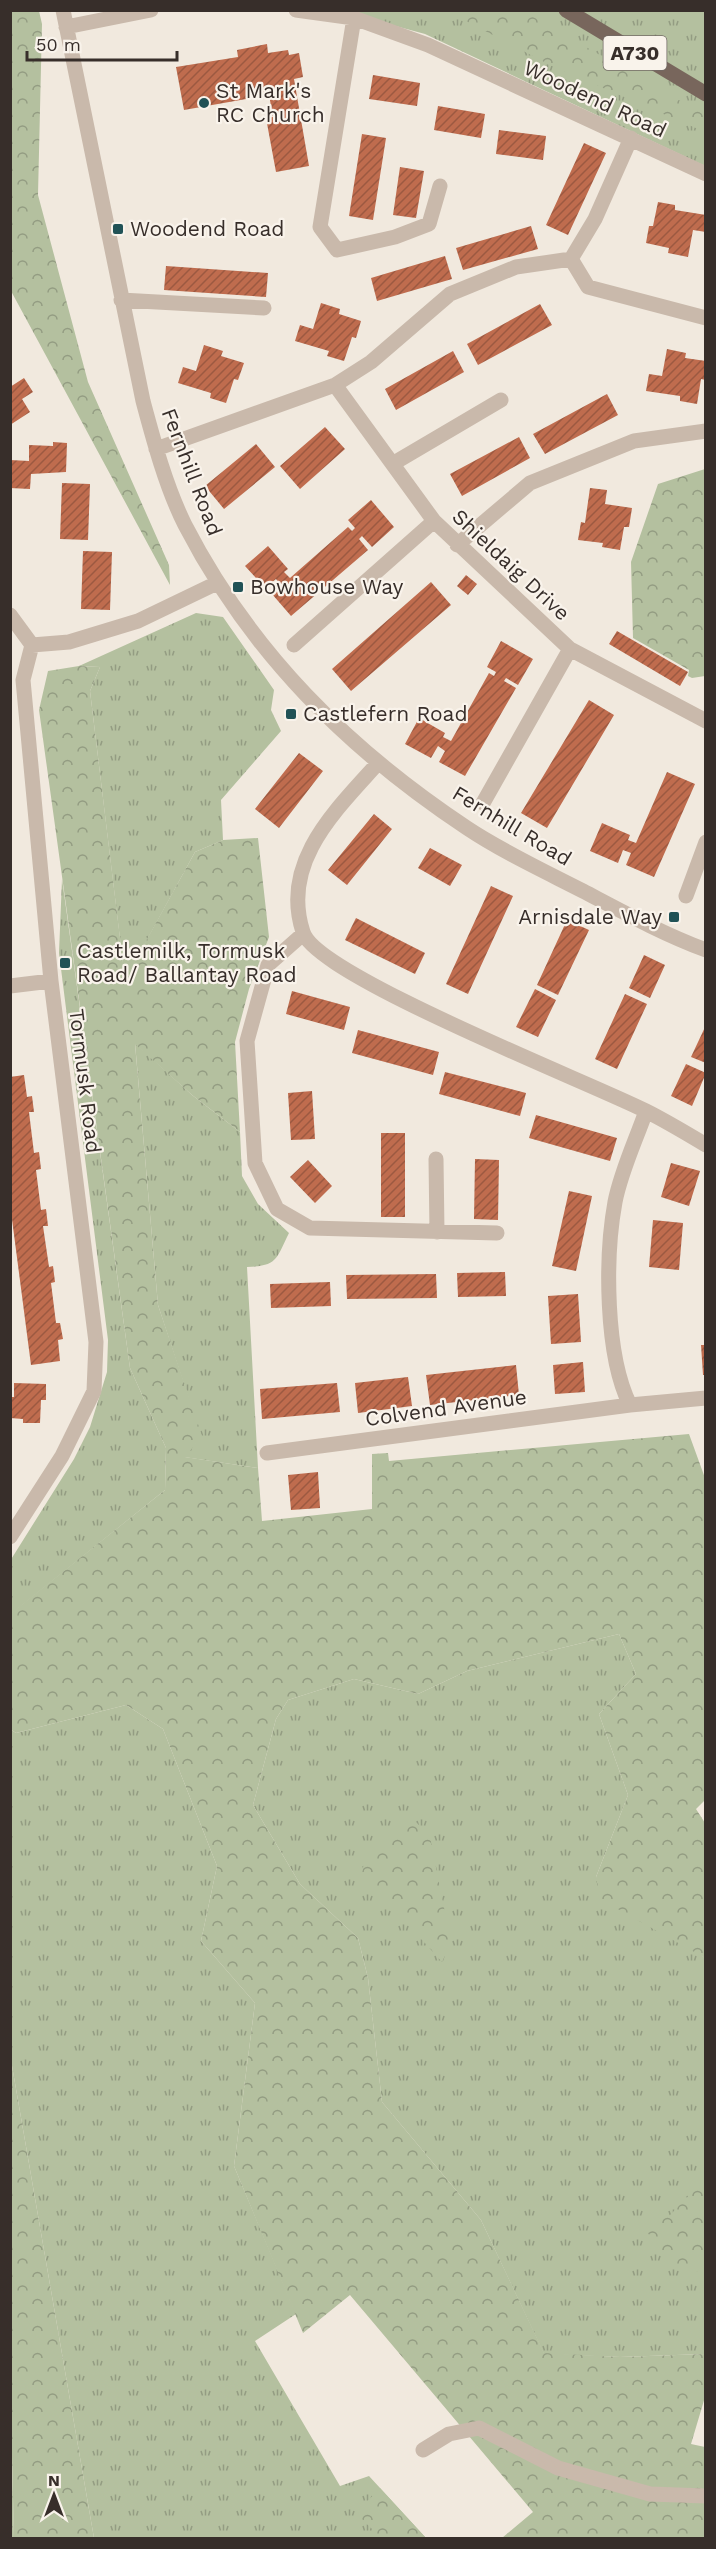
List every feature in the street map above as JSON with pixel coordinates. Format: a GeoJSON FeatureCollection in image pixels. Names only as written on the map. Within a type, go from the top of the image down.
{"type":"FeatureCollection","features":[{"type":"Feature","properties":{"kind":"main road","name":"A730"},"geometry":{"type":"LineString","coordinates":[[566,10],[705,94]]}},
{"type":"Feature","properties":{"kind":"street","name":"Fernhill Road"},"geometry":{"type":"LineString","coordinates":[[63,10],[142,401],[156,449],[184,523],[217,583],[276,661],[317,709],[378,764],[467,829],[516,857],[674,938],[705,950]]}},
{"type":"Feature","properties":{"kind":"street"},"geometry":{"type":"LineString","coordinates":[[66,27],[152,10]]}},
{"type":"Feature","properties":{"kind":"street","name":"Woodend Road"},"geometry":{"type":"LineString","coordinates":[[296,10],[354,18],[428,45],[705,174]]}},
{"type":"Feature","properties":{"kind":"street"},"geometry":{"type":"LineString","coordinates":[[354,18],[320,227],[337,250],[395,237],[429,224],[440,186]]}},
{"type":"Feature","properties":{"kind":"street"},"geometry":{"type":"LineString","coordinates":[[571,259],[595,219],[631,138]]}},
{"type":"Feature","properties":{"kind":"street"},"geometry":{"type":"LineString","coordinates":[[571,259],[588,287],[705,318]]}},
{"type":"Feature","properties":{"kind":"street"},"geometry":{"type":"LineString","coordinates":[[156,449],[336,385],[371,362],[450,294],[516,267],[571,259]]}},
{"type":"Feature","properties":{"kind":"street"},"geometry":{"type":"LineString","coordinates":[[121,300],[264,308]]}},
{"type":"Feature","properties":{"kind":"street","name":"Shieldaig Drive"},"geometry":{"type":"LineString","coordinates":[[336,385],[434,521],[570,649],[705,721]]}},
{"type":"Feature","properties":{"kind":"street"},"geometry":{"type":"LineString","coordinates":[[394,463],[501,400]]}},
{"type":"Feature","properties":{"kind":"street"},"geometry":{"type":"LineString","coordinates":[[457,545],[530,483],[634,441],[705,431]]}},
{"type":"Feature","properties":{"kind":"street"},"geometry":{"type":"LineString","coordinates":[[294,645],[434,521]]}},
{"type":"Feature","properties":{"kind":"street"},"geometry":{"type":"LineString","coordinates":[[10,615],[32,645],[69,642],[138,621],[217,583]]}},
{"type":"Feature","properties":{"kind":"street","name":"Tormusk Road"},"geometry":{"type":"LineString","coordinates":[[13,1530],[62,1456],[94,1391],[96,1342],[93,1303],[51,981],[23,680],[32,645]]}},
{"type":"Feature","properties":{"kind":"street"},"geometry":{"type":"LineString","coordinates":[[483,803],[570,649]]}},
{"type":"Feature","properties":{"kind":"street"},"geometry":{"type":"LineString","coordinates":[[378,764],[325,822],[301,866],[297,900],[303,934],[323,955],[383,991],[646,1111],[705,1145]]}},
{"type":"Feature","properties":{"kind":"street"},"geometry":{"type":"LineString","coordinates":[[686,896],[705,842]]}},
{"type":"Feature","properties":{"kind":"street"},"geometry":{"type":"LineString","coordinates":[[303,934],[268,965],[247,1041],[255,1163],[277,1209],[310,1228],[497,1233]]}},
{"type":"Feature","properties":{"kind":"street"},"geometry":{"type":"LineString","coordinates":[[10,986],[51,981]]}},
{"type":"Feature","properties":{"kind":"street"},"geometry":{"type":"LineString","coordinates":[[630,1405],[621,1388],[608,1263],[615,1201],[646,1111]]}},
{"type":"Feature","properties":{"kind":"street"},"geometry":{"type":"LineString","coordinates":[[436,1159],[437,1232]]}},
{"type":"Feature","properties":{"kind":"street","name":"Colvend Avenue"},"geometry":{"type":"LineString","coordinates":[[267,1453],[630,1405],[705,1398]]}},
{"type":"Feature","properties":{"kind":"street"},"geometry":{"type":"LineString","coordinates":[[423,2450],[449,2434],[479,2428],[558,2468],[650,2494],[705,2496]]}},
{"type":"Feature","properties":{"kind":"green space"},"geometry":{"type":"Polygon","coordinates":[[[10,11],[39,11],[42,24],[38,195],[88,382],[169,565],[170,585],[11,291],[10,11]]]}},
{"type":"Feature","properties":{"kind":"green space"},"geometry":{"type":"Polygon","coordinates":[[[340,11],[705,11],[705,166],[425,34],[340,11]]]}},
{"type":"Feature","properties":{"kind":"green space"},"geometry":{"type":"Polygon","coordinates":[[[447,11],[523,11],[705,115],[705,132],[550,65],[447,11]]]}},
{"type":"Feature","properties":{"kind":"green space"},"geometry":{"type":"Polygon","coordinates":[[[705,469],[705,676],[692,678],[688,676],[689,670],[633,638],[631,562],[658,484],[705,469]]]}},
{"type":"Feature","properties":{"kind":"green space"},"geometry":{"type":"Polygon","coordinates":[[[196,613],[223,617],[274,690],[271,710],[281,731],[221,800],[223,840],[195,852],[125,980],[90,691],[100,667],[79,666],[196,613]]]}},
{"type":"Feature","properties":{"kind":"green space"},"geometry":{"type":"Polygon","coordinates":[[[79,666],[100,667],[90,691],[125,979],[195,852],[223,840],[258,838],[269,937],[249,989],[235,1042],[240,1132],[192,1095],[135,1044],[158,1305],[202,1436],[185,1457],[258,1468],[262,1521],[372,1509],[372,1454],[388,1453],[389,1461],[689,1434],[705,1478],[706,1799],[696,1809],[705,1823],[705,1958],[600,1899],[596,1877],[628,1795],[599,1714],[636,1674],[619,1634],[467,1671],[418,1694],[354,1679],[288,1700],[276,1719],[253,1805],[300,1884],[358,1938],[368,1978],[382,2102],[481,2220],[544,2353],[620,2357],[705,2354],[705,2397],[691,2444],[705,2447],[705,2538],[502,2538],[533,2512],[350,2295],[303,2333],[234,2166],[255,2003],[201,1941],[217,1866],[163,1729],[126,1705],[16,1733],[10,1729],[10,1614],[165,1490],[166,1448],[130,1368],[39,710],[48,671],[79,666]]]}},
{"type":"Feature","properties":{"kind":"green space"},"geometry":{"type":"Polygon","coordinates":[[[62,879],[130,1368],[166,1448],[165,1490],[11,1614],[10,1561],[74,1459],[90,1427],[107,1372],[108,1340],[59,953],[62,879]]]}},
{"type":"Feature","properties":{"kind":"green space"},"geometry":{"type":"Polygon","coordinates":[[[135,1043],[192,1095],[240,1132],[242,1176],[258,1204],[289,1233],[275,1259],[265,1265],[247,1267],[258,1468],[184,1457],[201,1436],[158,1305],[135,1043]]]}},
{"type":"Feature","properties":{"kind":"green space"},"geometry":{"type":"Polygon","coordinates":[[[619,1634],[636,1674],[599,1714],[628,1795],[596,1877],[705,1958],[705,2354],[620,2357],[544,2354],[481,2220],[382,2102],[368,1978],[358,1938],[300,1884],[253,1805],[276,1719],[288,1700],[354,1679],[418,1694],[467,1671],[619,1634]]]}},
{"type":"Feature","properties":{"kind":"green space"},"geometry":{"type":"Polygon","coordinates":[[[126,1705],[163,1729],[217,1866],[201,1941],[255,2003],[234,2166],[296,2314],[255,2341],[340,2486],[369,2476],[426,2538],[94,2538],[11,2060],[10,1729],[16,1733],[126,1705]]]}},
{"type":"Feature","properties":{"kind":"green space"},"geometry":{"type":"Polygon","coordinates":[[[398,1822],[417,1823],[430,1837],[451,1943],[442,1962],[362,1873],[365,1857],[378,1851],[398,1822]]]}},
{"type":"Feature","properties":{"kind":"green space"},"geometry":{"type":"Polygon","coordinates":[[[10,2060],[94,2538],[14,2538],[10,2377],[10,2060]]]}},
{"type":"Feature","properties":{"kind":"green space"},"geometry":{"type":"Polygon","coordinates":[[[703,2181],[706,2181],[705,2270],[688,2273],[669,2260],[643,2227],[670,2215],[703,2181]]]}},
{"type":"Feature","properties":{"kind":"green space"},"geometry":{"type":"Polygon","coordinates":[[[10,2377],[14,2538],[10,2538],[10,2377]]]}},
{"type":"Feature","properties":{"kind":"green space"},"geometry":{"type":"Polygon","coordinates":[[[380,2488],[426,2538],[381,2538],[356,2513],[380,2488]]]}},
{"type":"Feature","properties":{"kind":"building","name":"St Mark's RC Church"},"geometry":{"type":"Polygon","coordinates":[[[267,44],[268,53],[288,50],[289,55],[299,53],[303,77],[294,79],[309,166],[276,172],[266,118],[273,117],[269,95],[184,110],[176,67],[238,57],[237,50],[267,44]]]}},
{"type":"Feature","properties":{"kind":"building"},"geometry":{"type":"Polygon","coordinates":[[[373,75],[420,83],[417,106],[369,99],[373,75]]]}},
{"type":"Feature","properties":{"kind":"building"},"geometry":{"type":"Polygon","coordinates":[[[438,106],[485,114],[481,138],[434,130],[438,106]]]}},
{"type":"Feature","properties":{"kind":"building"},"geometry":{"type":"Polygon","coordinates":[[[499,130],[546,136],[543,160],[496,154],[499,130]]]}},
{"type":"Feature","properties":{"kind":"building"},"geometry":{"type":"Polygon","coordinates":[[[362,134],[386,138],[373,220],[349,216],[362,134]]]}},
{"type":"Feature","properties":{"kind":"building"},"geometry":{"type":"Polygon","coordinates":[[[584,143],[606,153],[568,235],[546,225],[584,143]]]}},
{"type":"Feature","properties":{"kind":"building"},"geometry":{"type":"Polygon","coordinates":[[[400,167],[424,171],[416,218],[393,215],[400,167]]]}},
{"type":"Feature","properties":{"kind":"building"},"geometry":{"type":"Polygon","coordinates":[[[658,202],[675,205],[675,210],[706,215],[706,232],[693,230],[688,257],[668,253],[669,248],[646,243],[649,226],[653,226],[658,202]]]}},
{"type":"Feature","properties":{"kind":"building"},"geometry":{"type":"Polygon","coordinates":[[[531,226],[538,249],[463,270],[456,248],[531,226]]]}},
{"type":"Feature","properties":{"kind":"building"},"geometry":{"type":"Polygon","coordinates":[[[445,256],[452,279],[377,301],[371,278],[445,256]]]}},
{"type":"Feature","properties":{"kind":"building"},"geometry":{"type":"Polygon","coordinates":[[[166,266],[268,273],[266,297],[164,290],[166,266]]]}},
{"type":"Feature","properties":{"kind":"building"},"geometry":{"type":"Polygon","coordinates":[[[321,303],[340,309],[339,314],[361,321],[356,338],[352,337],[344,361],[327,356],[329,351],[295,341],[300,325],[313,329],[321,303]]]}},
{"type":"Feature","properties":{"kind":"building"},"geometry":{"type":"Polygon","coordinates":[[[540,304],[552,325],[478,365],[467,344],[540,304]]]}},
{"type":"Feature","properties":{"kind":"building"},"geometry":{"type":"Polygon","coordinates":[[[204,345],[223,351],[221,356],[244,363],[238,380],[234,379],[226,403],[210,398],[211,393],[178,383],[183,367],[196,371],[204,345]]]}},
{"type":"Feature","properties":{"kind":"building"},"geometry":{"type":"Polygon","coordinates":[[[667,349],[686,353],[685,358],[706,361],[706,380],[701,379],[697,404],[680,401],[680,396],[646,391],[649,374],[662,376],[667,349]]]}},
{"type":"Feature","properties":{"kind":"building"},"geometry":{"type":"Polygon","coordinates":[[[453,351],[464,372],[396,410],[385,389],[453,351]]]}},
{"type":"Feature","properties":{"kind":"building"},"geometry":{"type":"Polygon","coordinates":[[[24,378],[33,392],[22,399],[30,412],[10,425],[10,387],[24,378]]]}},
{"type":"Feature","properties":{"kind":"building"},"geometry":{"type":"Polygon","coordinates":[[[607,394],[618,415],[545,454],[533,434],[607,394]]]}},
{"type":"Feature","properties":{"kind":"building"},"geometry":{"type":"Polygon","coordinates":[[[325,427],[345,449],[300,489],[280,466],[325,427]]]}},
{"type":"Feature","properties":{"kind":"building"},"geometry":{"type":"Polygon","coordinates":[[[519,437],[530,458],[462,496],[450,474],[519,437]]]}},
{"type":"Feature","properties":{"kind":"building"},"geometry":{"type":"Polygon","coordinates":[[[53,442],[67,443],[66,472],[31,474],[30,489],[10,488],[10,460],[29,461],[29,445],[53,446],[53,442]]]}},
{"type":"Feature","properties":{"kind":"building"},"geometry":{"type":"Polygon","coordinates":[[[256,444],[275,467],[224,509],[205,486],[256,444]]]}},
{"type":"Feature","properties":{"kind":"building"},"geometry":{"type":"Polygon","coordinates":[[[62,483],[90,484],[88,540],[60,539],[62,483]]]}},
{"type":"Feature","properties":{"kind":"building"},"geometry":{"type":"Polygon","coordinates":[[[590,488],[607,490],[605,504],[632,508],[629,527],[624,527],[620,550],[602,547],[603,543],[578,540],[581,522],[585,523],[590,488]]]}},
{"type":"Feature","properties":{"kind":"building"},"geometry":{"type":"Polygon","coordinates":[[[371,500],[394,527],[372,547],[362,536],[359,539],[368,550],[291,616],[272,594],[281,586],[276,579],[265,588],[245,566],[268,546],[288,569],[284,572],[290,578],[348,527],[352,531],[355,528],[348,520],[371,500]]]}},
{"type":"Feature","properties":{"kind":"building"},"geometry":{"type":"Polygon","coordinates":[[[83,551],[112,552],[110,610],[81,609],[83,551]]]}},
{"type":"Feature","properties":{"kind":"building"},"geometry":{"type":"Polygon","coordinates":[[[466,575],[477,584],[468,595],[457,586],[466,575]]]}},
{"type":"Feature","properties":{"kind":"building"},"geometry":{"type":"Polygon","coordinates":[[[431,582],[451,605],[351,691],[332,669],[431,582]]]}},
{"type":"Feature","properties":{"kind":"building"},"geometry":{"type":"Polygon","coordinates":[[[617,631],[688,672],[680,686],[609,644],[617,631]]]}},
{"type":"Feature","properties":{"kind":"building"},"geometry":{"type":"Polygon","coordinates":[[[501,641],[533,659],[518,685],[506,678],[504,681],[516,688],[465,776],[439,762],[445,751],[438,746],[431,758],[405,744],[419,718],[445,733],[443,737],[451,741],[489,673],[494,676],[496,672],[487,667],[501,641]]]}},
{"type":"Feature","properties":{"kind":"building"},"geometry":{"type":"Polygon","coordinates":[[[589,700],[614,715],[547,828],[521,813],[589,700]]]}},
{"type":"Feature","properties":{"kind":"building"},"geometry":{"type":"Polygon","coordinates":[[[299,753],[323,771],[279,828],[255,809],[299,753]]]}},
{"type":"Feature","properties":{"kind":"building"},"geometry":{"type":"Polygon","coordinates":[[[667,772],[695,784],[654,877],[626,865],[631,853],[623,850],[618,863],[590,851],[602,823],[630,835],[628,840],[636,843],[667,772]]]}},
{"type":"Feature","properties":{"kind":"building"},"geometry":{"type":"Polygon","coordinates":[[[374,814],[392,829],[347,885],[328,870],[374,814]]]}},
{"type":"Feature","properties":{"kind":"building"},"geometry":{"type":"Polygon","coordinates":[[[430,848],[462,865],[450,886],[418,868],[430,848]]]}},
{"type":"Feature","properties":{"kind":"building"},"geometry":{"type":"Polygon","coordinates":[[[491,886],[513,896],[468,994],[446,984],[491,886]]]}},
{"type":"Feature","properties":{"kind":"building"},"geometry":{"type":"Polygon","coordinates":[[[356,918],[425,953],[415,974],[345,940],[356,918]]]}},
{"type":"Feature","properties":{"kind":"building"},"geometry":{"type":"Polygon","coordinates":[[[567,920],[589,930],[558,995],[537,985],[567,920]]]}},
{"type":"Feature","properties":{"kind":"building"},"geometry":{"type":"Polygon","coordinates":[[[644,955],[665,965],[650,998],[629,988],[644,955]]]}},
{"type":"Feature","properties":{"kind":"building"},"geometry":{"type":"Polygon","coordinates":[[[535,989],[556,1000],[538,1037],[516,1027],[535,989]]]}},
{"type":"Feature","properties":{"kind":"building"},"geometry":{"type":"Polygon","coordinates":[[[292,991],[350,1007],[344,1030],[286,1014],[292,991]]]}},
{"type":"Feature","properties":{"kind":"building"},"geometry":{"type":"Polygon","coordinates":[[[625,994],[647,1004],[617,1069],[595,1059],[625,994]]]}},
{"type":"Feature","properties":{"kind":"building"},"geometry":{"type":"Polygon","coordinates":[[[706,1025],[706,1063],[691,1057],[706,1025]]]}},
{"type":"Feature","properties":{"kind":"building"},"geometry":{"type":"Polygon","coordinates":[[[358,1030],[439,1052],[433,1075],[352,1053],[358,1030]]]}},
{"type":"Feature","properties":{"kind":"building"},"geometry":{"type":"Polygon","coordinates":[[[686,1064],[706,1073],[692,1106],[671,1096],[686,1064]]]}},
{"type":"Feature","properties":{"kind":"building"},"geometry":{"type":"Polygon","coordinates":[[[445,1072],[526,1093],[520,1116],[439,1094],[445,1072]]]}},
{"type":"Feature","properties":{"kind":"building"},"geometry":{"type":"Polygon","coordinates":[[[24,1075],[27,1097],[32,1096],[34,1112],[29,1112],[34,1153],[39,1152],[41,1169],[36,1170],[41,1210],[46,1209],[48,1226],[43,1226],[49,1267],[53,1266],[55,1282],[51,1283],[56,1323],[60,1323],[63,1339],[58,1340],[60,1361],[31,1365],[10,1204],[10,1077],[24,1075]]]}},
{"type":"Feature","properties":{"kind":"building"},"geometry":{"type":"Polygon","coordinates":[[[312,1091],[315,1139],[291,1140],[288,1093],[312,1091]]]}},
{"type":"Feature","properties":{"kind":"building"},"geometry":{"type":"Polygon","coordinates":[[[536,1115],[617,1138],[610,1161],[529,1138],[536,1115]]]}},
{"type":"Feature","properties":{"kind":"building"},"geometry":{"type":"Polygon","coordinates":[[[381,1133],[405,1133],[405,1217],[381,1217],[381,1133]]]}},
{"type":"Feature","properties":{"kind":"building"},"geometry":{"type":"Polygon","coordinates":[[[475,1159],[499,1160],[498,1220],[474,1219],[475,1159]]]}},
{"type":"Feature","properties":{"kind":"building"},"geometry":{"type":"Polygon","coordinates":[[[308,1160],[332,1186],[315,1203],[290,1177],[308,1160]]]}},
{"type":"Feature","properties":{"kind":"building"},"geometry":{"type":"Polygon","coordinates":[[[671,1163],[700,1171],[689,1206],[661,1197],[671,1163]]]}},
{"type":"Feature","properties":{"kind":"building"},"geometry":{"type":"Polygon","coordinates":[[[569,1191],[592,1196],[576,1271],[552,1266],[569,1191]]]}},
{"type":"Feature","properties":{"kind":"building"},"geometry":{"type":"Polygon","coordinates":[[[653,1220],[683,1223],[679,1270],[649,1267],[653,1220]]]}},
{"type":"Feature","properties":{"kind":"building"},"geometry":{"type":"Polygon","coordinates":[[[505,1272],[506,1296],[458,1297],[457,1273],[505,1272]]]}},
{"type":"Feature","properties":{"kind":"building"},"geometry":{"type":"Polygon","coordinates":[[[436,1274],[437,1298],[347,1299],[346,1275],[436,1274]]]}},
{"type":"Feature","properties":{"kind":"building"},"geometry":{"type":"Polygon","coordinates":[[[330,1282],[331,1306],[271,1308],[270,1284],[330,1282]]]}},
{"type":"Feature","properties":{"kind":"building"},"geometry":{"type":"Polygon","coordinates":[[[578,1294],[581,1342],[551,1344],[548,1296],[578,1294]]]}},
{"type":"Feature","properties":{"kind":"building"},"geometry":{"type":"Polygon","coordinates":[[[701,1345],[706,1345],[706,1375],[703,1375],[701,1345]]]}},
{"type":"Feature","properties":{"kind":"building"},"geometry":{"type":"Polygon","coordinates":[[[583,1362],[585,1392],[555,1394],[553,1365],[583,1362]]]}},
{"type":"Feature","properties":{"kind":"building"},"geometry":{"type":"Polygon","coordinates":[[[516,1365],[519,1395],[430,1405],[426,1375],[516,1365]]]}},
{"type":"Feature","properties":{"kind":"building"},"geometry":{"type":"Polygon","coordinates":[[[408,1377],[412,1406],[358,1413],[355,1383],[408,1377]]]}},
{"type":"Feature","properties":{"kind":"building"},"geometry":{"type":"Polygon","coordinates":[[[14,1383],[46,1384],[46,1400],[41,1400],[40,1423],[23,1423],[23,1419],[10,1418],[10,1397],[14,1397],[14,1383]]]}},
{"type":"Feature","properties":{"kind":"building"},"geometry":{"type":"Polygon","coordinates":[[[337,1383],[340,1412],[262,1419],[260,1389],[337,1383]]]}},
{"type":"Feature","properties":{"kind":"building"},"geometry":{"type":"Polygon","coordinates":[[[318,1472],[320,1508],[291,1510],[288,1475],[318,1472]]]}},
{"type":"Feature","properties":{"kind":"place","name":"St Mark's RC Church"},"geometry":{"type":"Point","coordinates":[204,103]}},
{"type":"Feature","properties":{"kind":"place","name":"Woodend Road"},"geometry":{"type":"Point","coordinates":[118,229]}},
{"type":"Feature","properties":{"kind":"place","name":"Bowhouse Way"},"geometry":{"type":"Point","coordinates":[238,587]}},
{"type":"Feature","properties":{"kind":"place","name":"Castlefern Road"},"geometry":{"type":"Point","coordinates":[291,714]}},
{"type":"Feature","properties":{"kind":"place","name":"Arnisdale Way"},"geometry":{"type":"Point","coordinates":[674,917]}},
{"type":"Feature","properties":{"kind":"place","name":"Castlemilk, Tormusk Road/ Ballantay Road"},"geometry":{"type":"Point","coordinates":[65,963]}}]}
